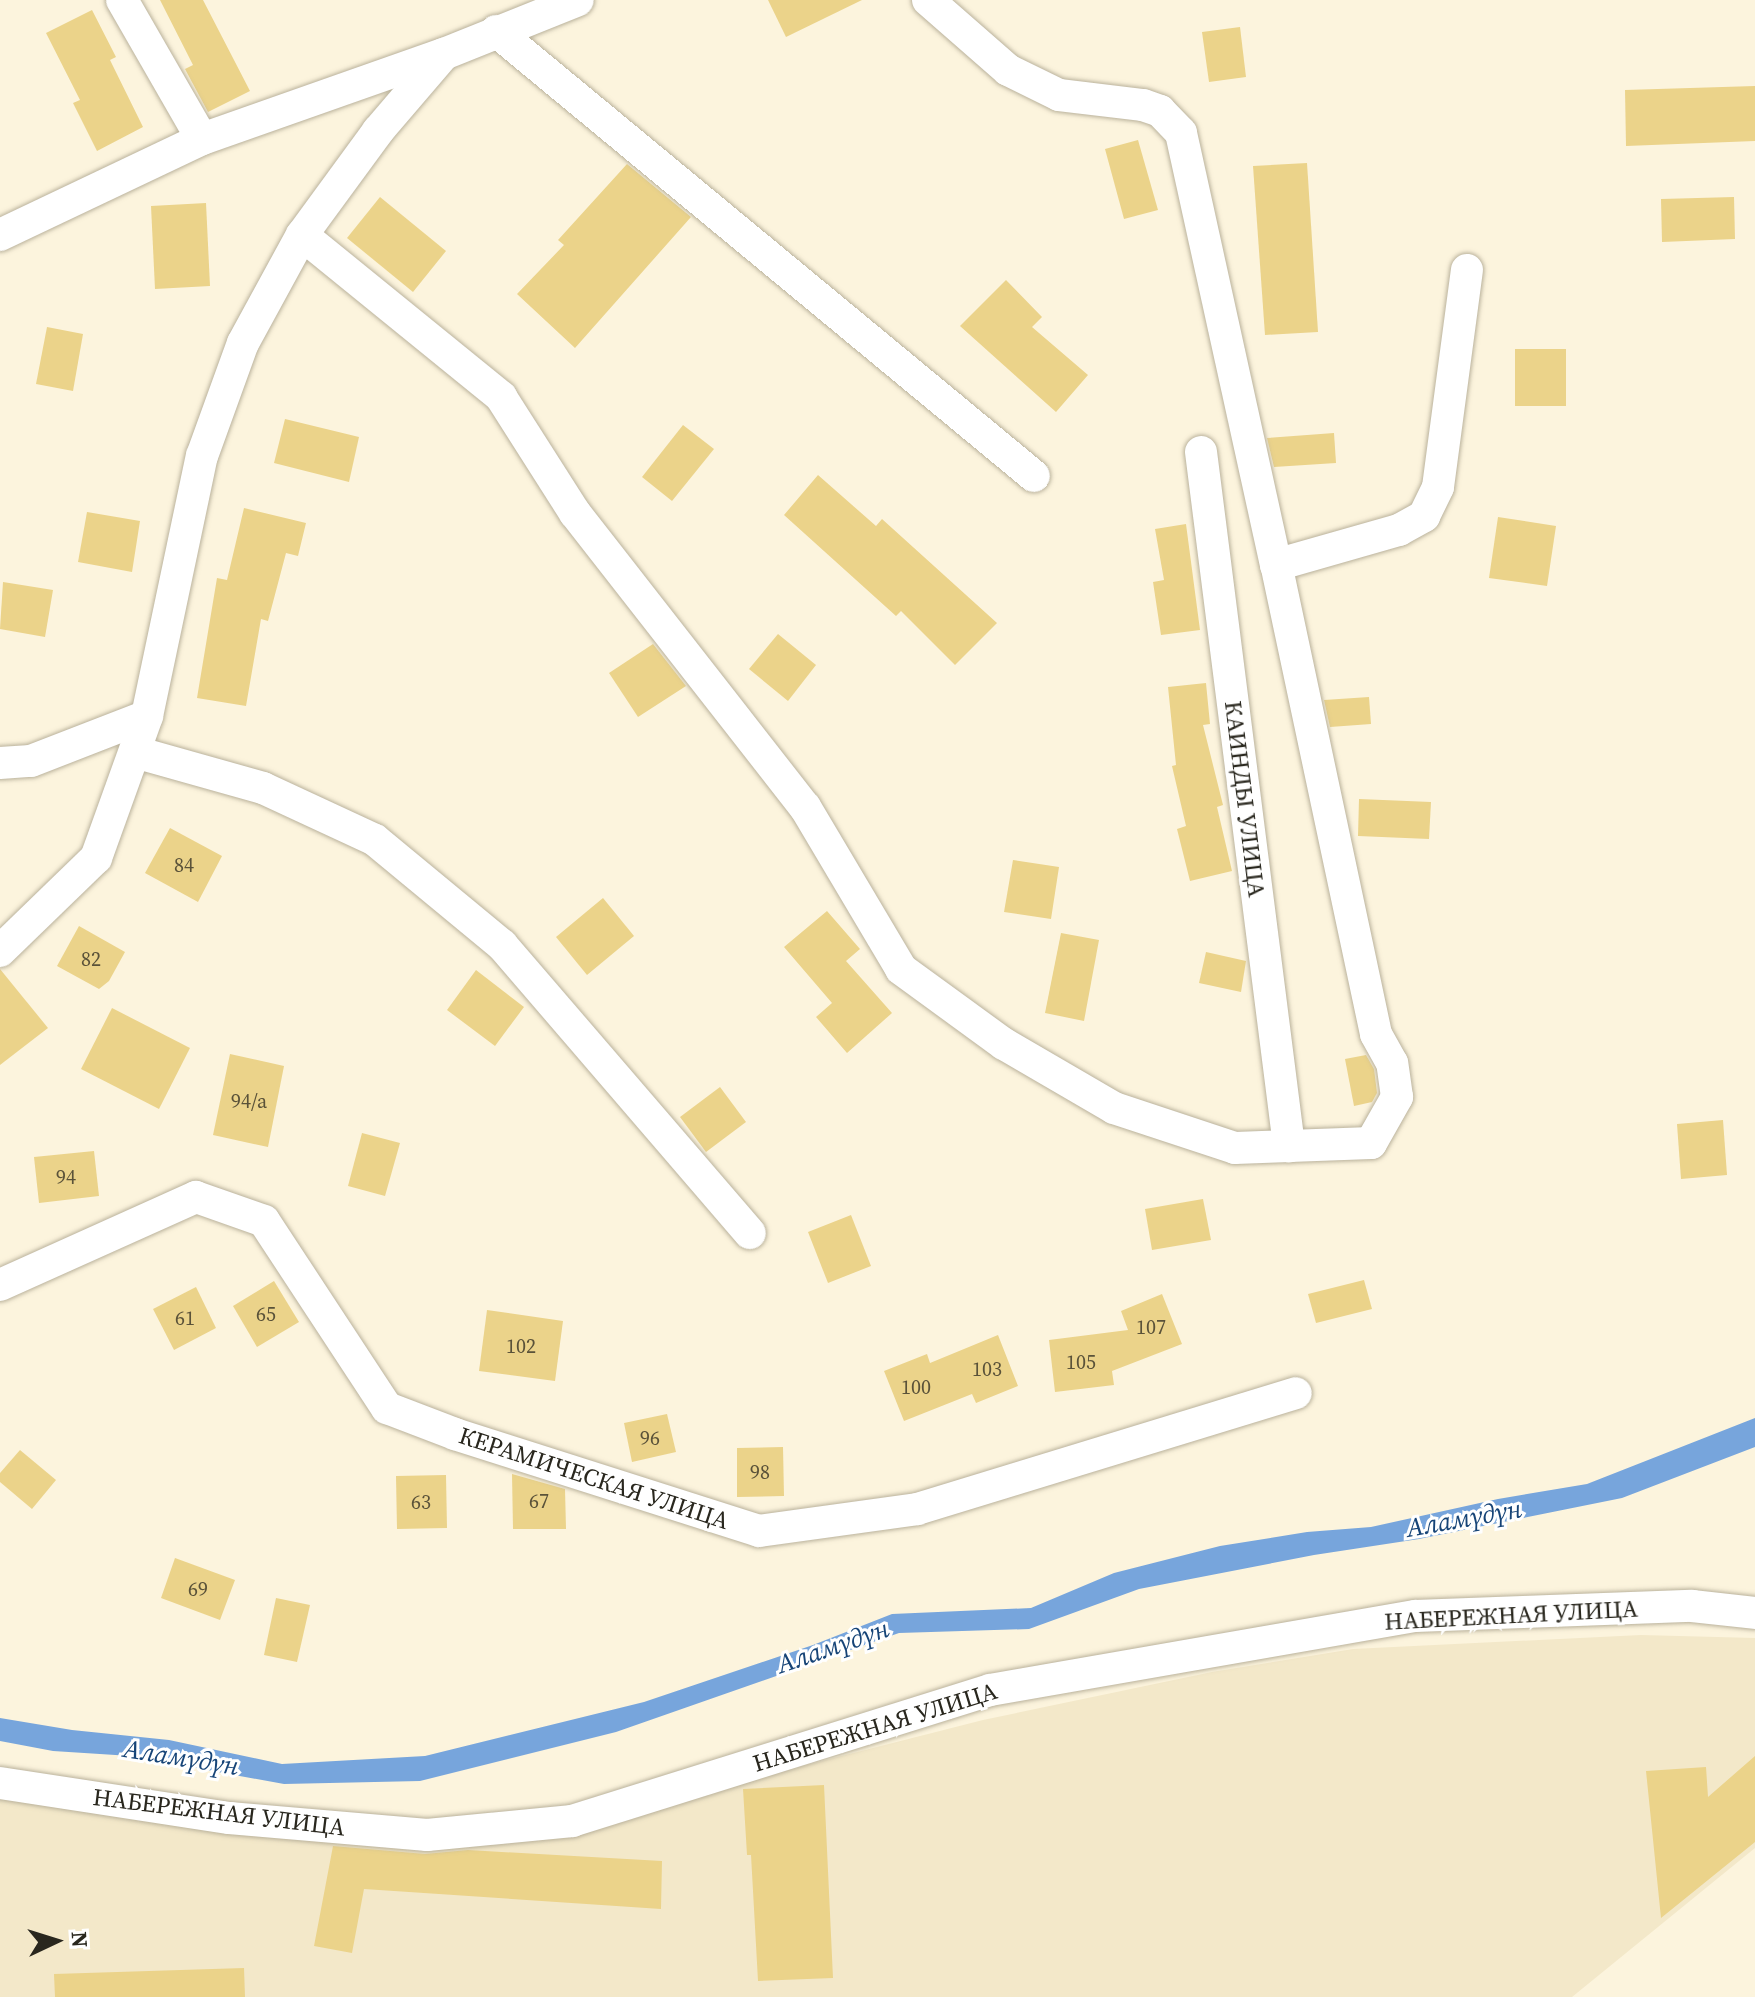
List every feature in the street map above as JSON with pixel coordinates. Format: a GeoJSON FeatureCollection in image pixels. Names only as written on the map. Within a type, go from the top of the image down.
{"type":"FeatureCollection","features":[{"type":"Feature","properties":{"kind":"street"},"geometry":{"type":"LineString","coordinates":[[122,0],[202,139]]}},
{"type":"Feature","properties":{"kind":"street"},"geometry":{"type":"LineString","coordinates":[[0,235],[202,139],[444,54],[578,0]]}},
{"type":"Feature","properties":{"kind":"street"},"geometry":{"type":"LineString","coordinates":[[302,235],[501,397],[575,513],[805,807],[901,969],[1004,1044],[1114,1108],[1235,1148],[1371,1143],[1397,1097],[1392,1063],[1376,1034],[1181,133],[1160,111],[1152,108],[1059,95],[1008,70],[928,0]]}},
{"type":"Feature","properties":{"kind":"street"},"geometry":{"type":"LineString","coordinates":[[496,31],[1034,476]]}},
{"type":"Feature","properties":{"kind":"street"},"geometry":{"type":"LineString","coordinates":[[0,951],[96,858],[147,716],[202,456],[243,343],[302,235],[378,131],[444,54]]}},
{"type":"Feature","properties":{"kind":"street"},"geometry":{"type":"LineString","coordinates":[[1276,565],[1399,530],[1424,516],[1438,487],[1467,270]]}},
{"type":"Feature","properties":{"kind":"street","name":"КАИНДЫ УЛИЦА"},"geometry":{"type":"LineString","coordinates":[[1201,452],[1289,1146]]}},
{"type":"Feature","properties":{"kind":"street"},"geometry":{"type":"LineString","coordinates":[[0,763],[31,761],[147,716]]}},
{"type":"Feature","properties":{"kind":"street"},"geometry":{"type":"LineString","coordinates":[[135,752],[263,788],[375,840],[502,945],[750,1233]]}},
{"type":"Feature","properties":{"kind":"street","name":"КЕРАМИЧЕСКАЯ УЛИЦА"},"geometry":{"type":"LineString","coordinates":[[0,1285],[196,1197],[264,1221],[387,1408],[455,1434],[759,1531],[917,1509],[1296,1393]]}},
{"type":"Feature","properties":{"kind":"street","name":"НАБЕРЕЖНАЯ УЛИЦА"},"geometry":{"type":"LineString","coordinates":[[0,1783],[229,1818],[427,1835],[572,1821],[990,1690],[1415,1616],[1692,1606],[1755,1613]]}},
{"type":"Feature","properties":{"kind":"shaded area"},"geometry":{"type":"Polygon","coordinates":[[[1641,1635],[1755,1638],[1755,1848],[1572,1997],[0,1997],[0,1798],[438,1842],[763,1776],[983,1720],[1212,1672],[1353,1649],[1641,1635]]]}},
{"type":"Feature","properties":{"kind":"water","name":"Аламүдүн"},"geometry":{"type":"Polygon","coordinates":[[[1755,1418],[1755,1447],[1622,1498],[1419,1539],[1314,1555],[1139,1589],[1029,1629],[899,1633],[616,1732],[420,1781],[284,1784],[131,1756],[53,1751],[0,1741],[0,1718],[72,1730],[169,1740],[282,1764],[425,1756],[644,1702],[813,1645],[892,1614],[1031,1608],[1114,1573],[1220,1546],[1307,1532],[1371,1527],[1498,1499],[1587,1484],[1755,1418]]]}},
{"type":"Feature","properties":{"kind":"building"},"geometry":{"type":"Polygon","coordinates":[[[160,0],[203,0],[250,91],[208,112],[185,69],[193,65],[160,0]]]}},
{"type":"Feature","properties":{"kind":"building"},"geometry":{"type":"Polygon","coordinates":[[[768,0],[862,0],[786,37],[768,0]]]}},
{"type":"Feature","properties":{"kind":"building"},"geometry":{"type":"Polygon","coordinates":[[[92,10],[116,57],[110,60],[143,127],[97,151],[73,103],[80,100],[46,33],[92,10]]]}},
{"type":"Feature","properties":{"kind":"building"},"geometry":{"type":"Polygon","coordinates":[[[1240,27],[1246,77],[1209,82],[1202,32],[1240,27]]]}},
{"type":"Feature","properties":{"kind":"building"},"geometry":{"type":"Polygon","coordinates":[[[1755,86],[1755,141],[1626,146],[1625,90],[1755,86]]]}},
{"type":"Feature","properties":{"kind":"building"},"geometry":{"type":"Polygon","coordinates":[[[1138,140],[1158,210],[1124,219],[1105,149],[1138,140]]]}},
{"type":"Feature","properties":{"kind":"building"},"geometry":{"type":"Polygon","coordinates":[[[1307,163],[1318,332],[1265,335],[1253,166],[1307,163]]]}},
{"type":"Feature","properties":{"kind":"building"},"geometry":{"type":"Polygon","coordinates":[[[627,164],[691,217],[575,348],[517,294],[564,245],[558,240],[627,164]]]}},
{"type":"Feature","properties":{"kind":"building"},"geometry":{"type":"Polygon","coordinates":[[[380,197],[446,251],[413,292],[347,238],[380,197]]]}},
{"type":"Feature","properties":{"kind":"building"},"geometry":{"type":"Polygon","coordinates":[[[1734,197],[1735,239],[1662,242],[1661,199],[1734,197]]]}},
{"type":"Feature","properties":{"kind":"building"},"geometry":{"type":"Polygon","coordinates":[[[206,203],[210,286],[155,289],[151,206],[206,203]]]}},
{"type":"Feature","properties":{"kind":"building"},"geometry":{"type":"Polygon","coordinates":[[[1006,280],[1042,317],[1032,327],[1088,375],[1056,412],[960,326],[1006,280]]]}},
{"type":"Feature","properties":{"kind":"building"},"geometry":{"type":"Polygon","coordinates":[[[47,327],[83,334],[73,391],[36,384],[47,327]]]}},
{"type":"Feature","properties":{"kind":"building"},"geometry":{"type":"Polygon","coordinates":[[[1515,349],[1566,349],[1566,406],[1515,406],[1515,349]]]}},
{"type":"Feature","properties":{"kind":"building"},"geometry":{"type":"Polygon","coordinates":[[[285,419],[359,437],[349,482],[274,463],[285,419]]]}},
{"type":"Feature","properties":{"kind":"building"},"geometry":{"type":"Polygon","coordinates":[[[683,425],[714,449],[672,501],[642,477],[683,425]]]}},
{"type":"Feature","properties":{"kind":"building"},"geometry":{"type":"Polygon","coordinates":[[[1334,433],[1336,463],[1274,467],[1267,438],[1334,433]]]}},
{"type":"Feature","properties":{"kind":"building"},"geometry":{"type":"Polygon","coordinates":[[[818,475],[876,526],[882,519],[997,623],[955,665],[901,611],[896,616],[784,515],[818,475]]]}},
{"type":"Feature","properties":{"kind":"building"},"geometry":{"type":"Polygon","coordinates":[[[244,508],[306,523],[298,556],[286,553],[268,621],[261,619],[246,706],[197,698],[217,578],[227,580],[244,508]]]}},
{"type":"Feature","properties":{"kind":"building"},"geometry":{"type":"Polygon","coordinates":[[[87,512],[140,521],[132,572],[78,562],[87,512]]]}},
{"type":"Feature","properties":{"kind":"building"},"geometry":{"type":"Polygon","coordinates":[[[1498,517],[1556,526],[1547,586],[1489,578],[1498,517]]]}},
{"type":"Feature","properties":{"kind":"building"},"geometry":{"type":"Polygon","coordinates":[[[1186,524],[1200,630],[1161,635],[1153,582],[1164,580],[1155,529],[1186,524]]]}},
{"type":"Feature","properties":{"kind":"building"},"geometry":{"type":"Polygon","coordinates":[[[3,582],[53,590],[45,637],[0,629],[3,582]]]}},
{"type":"Feature","properties":{"kind":"building"},"geometry":{"type":"Polygon","coordinates":[[[778,634],[816,665],[788,701],[749,669],[778,634]]]}},
{"type":"Feature","properties":{"kind":"building"},"geometry":{"type":"Polygon","coordinates":[[[653,644],[686,686],[638,717],[609,673],[653,644]]]}},
{"type":"Feature","properties":{"kind":"building"},"geometry":{"type":"Polygon","coordinates":[[[1206,683],[1210,724],[1203,725],[1223,805],[1217,807],[1232,871],[1190,881],[1177,829],[1186,826],[1172,766],[1176,765],[1168,687],[1206,683]]]}},
{"type":"Feature","properties":{"kind":"building"},"geometry":{"type":"Polygon","coordinates":[[[1369,697],[1371,724],[1330,727],[1324,700],[1369,697]]]}},
{"type":"Feature","properties":{"kind":"building"},"geometry":{"type":"Polygon","coordinates":[[[1359,799],[1431,802],[1429,839],[1358,836],[1359,799]]]}},
{"type":"Feature","properties":{"kind":"building"},"geometry":{"type":"Polygon","coordinates":[[[170,828],[222,856],[198,902],[145,873],[170,828]]]}},
{"type":"Feature","properties":{"kind":"building"},"geometry":{"type":"Polygon","coordinates":[[[1013,860],[1059,867],[1051,919],[1004,912],[1013,860]]]}},
{"type":"Feature","properties":{"kind":"building"},"geometry":{"type":"Polygon","coordinates":[[[603,898],[634,936],[587,975],[556,937],[603,898]]]}},
{"type":"Feature","properties":{"kind":"building"},"geometry":{"type":"Polygon","coordinates":[[[827,911],[860,949],[846,961],[892,1013],[847,1053],[816,1017],[832,1003],[784,947],[827,911]]]}},
{"type":"Feature","properties":{"kind":"building"},"geometry":{"type":"Polygon","coordinates":[[[79,926],[125,952],[109,981],[99,989],[57,966],[79,926]]]}},
{"type":"Feature","properties":{"kind":"building"},"geometry":{"type":"Polygon","coordinates":[[[1061,933],[1099,940],[1084,1021],[1045,1013],[1061,933]]]}},
{"type":"Feature","properties":{"kind":"building"},"geometry":{"type":"Polygon","coordinates":[[[1206,952],[1246,961],[1241,992],[1199,983],[1206,952]]]}},
{"type":"Feature","properties":{"kind":"building"},"geometry":{"type":"Polygon","coordinates":[[[0,969],[48,1028],[0,1065],[0,969]]]}},
{"type":"Feature","properties":{"kind":"building"},"geometry":{"type":"Polygon","coordinates":[[[476,970],[524,1007],[495,1046],[447,1010],[476,970]]]}},
{"type":"Feature","properties":{"kind":"building"},"geometry":{"type":"Polygon","coordinates":[[[112,1008],[190,1048],[159,1109],[81,1069],[112,1008]]]}},
{"type":"Feature","properties":{"kind":"building"},"geometry":{"type":"Polygon","coordinates":[[[230,1054],[284,1066],[268,1147],[213,1135],[230,1054]]]}},
{"type":"Feature","properties":{"kind":"building"},"geometry":{"type":"Polygon","coordinates":[[[1366,1055],[1374,1069],[1377,1093],[1372,1102],[1354,1106],[1345,1059],[1366,1055]]]}},
{"type":"Feature","properties":{"kind":"building"},"geometry":{"type":"Polygon","coordinates":[[[720,1087],[746,1122],[706,1152],[680,1117],[720,1087]]]}},
{"type":"Feature","properties":{"kind":"building"},"geometry":{"type":"Polygon","coordinates":[[[1723,1120],[1727,1175],[1681,1179],[1677,1124],[1723,1120]]]}},
{"type":"Feature","properties":{"kind":"building"},"geometry":{"type":"Polygon","coordinates":[[[362,1133],[400,1143],[385,1196],[348,1186],[362,1133]]]}},
{"type":"Feature","properties":{"kind":"building"},"geometry":{"type":"Polygon","coordinates":[[[94,1151],[99,1196],[39,1203],[34,1157],[94,1151]]]}},
{"type":"Feature","properties":{"kind":"building"},"geometry":{"type":"Polygon","coordinates":[[[1203,1199],[1211,1240],[1152,1250],[1145,1209],[1203,1199]]]}},
{"type":"Feature","properties":{"kind":"building"},"geometry":{"type":"Polygon","coordinates":[[[851,1215],[871,1266],[828,1283],[808,1232],[851,1215]]]}},
{"type":"Feature","properties":{"kind":"building"},"geometry":{"type":"Polygon","coordinates":[[[1364,1280],[1372,1309],[1316,1323],[1308,1294],[1364,1280]]]}},
{"type":"Feature","properties":{"kind":"building"},"geometry":{"type":"Polygon","coordinates":[[[274,1281],[299,1322],[257,1347],[233,1306],[274,1281]]]}},
{"type":"Feature","properties":{"kind":"building"},"geometry":{"type":"Polygon","coordinates":[[[196,1287],[216,1328],[174,1350],[153,1309],[196,1287]]]}},
{"type":"Feature","properties":{"kind":"building"},"geometry":{"type":"Polygon","coordinates":[[[1162,1294],[1182,1344],[1112,1371],[1114,1385],[1055,1392],[1049,1340],[1128,1330],[1121,1311],[1162,1294]]]}},
{"type":"Feature","properties":{"kind":"building"},"geometry":{"type":"Polygon","coordinates":[[[487,1310],[563,1321],[555,1381],[479,1371],[487,1310]]]}},
{"type":"Feature","properties":{"kind":"building"},"geometry":{"type":"Polygon","coordinates":[[[998,1335],[1018,1386],[976,1403],[972,1394],[904,1421],[884,1371],[927,1354],[930,1363],[998,1335]]]}},
{"type":"Feature","properties":{"kind":"building"},"geometry":{"type":"Polygon","coordinates":[[[667,1414],[676,1452],[632,1462],[624,1423],[667,1414]]]}},
{"type":"Feature","properties":{"kind":"building"},"geometry":{"type":"Polygon","coordinates":[[[783,1447],[784,1496],[737,1497],[737,1448],[783,1447]]]}},
{"type":"Feature","properties":{"kind":"building"},"geometry":{"type":"Polygon","coordinates":[[[20,1450],[56,1480],[32,1509],[0,1482],[0,1473],[20,1450]]]}},
{"type":"Feature","properties":{"kind":"building"},"geometry":{"type":"Polygon","coordinates":[[[512,1474],[565,1489],[566,1529],[513,1529],[512,1474]]]}},
{"type":"Feature","properties":{"kind":"building"},"geometry":{"type":"Polygon","coordinates":[[[446,1475],[447,1528],[397,1529],[396,1476],[446,1475]]]}},
{"type":"Feature","properties":{"kind":"building"},"geometry":{"type":"Polygon","coordinates":[[[175,1558],[235,1580],[220,1620],[161,1598],[175,1558]]]}},
{"type":"Feature","properties":{"kind":"building"},"geometry":{"type":"Polygon","coordinates":[[[276,1598],[310,1605],[297,1662],[264,1655],[276,1598]]]}},
{"type":"Feature","properties":{"kind":"building"},"geometry":{"type":"Polygon","coordinates":[[[1755,1756],[1755,1842],[1661,1918],[1646,1771],[1706,1767],[1708,1797],[1755,1756]]]}},
{"type":"Feature","properties":{"kind":"building"},"geometry":{"type":"Polygon","coordinates":[[[824,1785],[833,1978],[758,1981],[751,1855],[747,1855],[743,1789],[824,1785]]]}},
{"type":"Feature","properties":{"kind":"building"},"geometry":{"type":"Polygon","coordinates":[[[333,1846],[425,1854],[468,1850],[662,1861],[661,1909],[364,1889],[352,1953],[314,1946],[333,1846]]]}},
{"type":"Feature","properties":{"kind":"building"},"geometry":{"type":"Polygon","coordinates":[[[244,1968],[245,1997],[55,1997],[54,1974],[244,1968]]]}}]}
